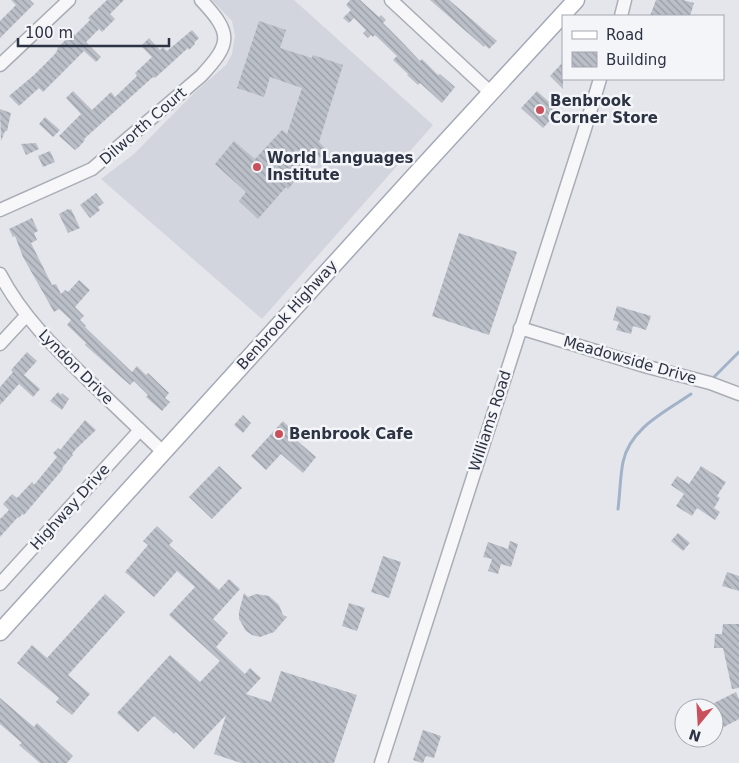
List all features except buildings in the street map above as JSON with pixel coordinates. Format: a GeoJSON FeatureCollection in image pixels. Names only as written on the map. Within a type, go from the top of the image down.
{"type":"FeatureCollection","features":[{"type":"Feature","properties":{"kind":"main road","name":"Benbrook Highway"},"geometry":{"type":"LineString","coordinates":[[562,15],[576,0]]}},
{"type":"Feature","properties":{"kind":"main road","name":"Benbrook Highway"},"geometry":{"type":"LineString","coordinates":[[0,632],[562,15]]}},
{"type":"Feature","properties":{"kind":"street"},"geometry":{"type":"LineString","coordinates":[[0,65],[69,0]]}},
{"type":"Feature","properties":{"kind":"street","name":"Dilworth Court"},"geometry":{"type":"LineString","coordinates":[[0,210],[92,169],[217,59],[223,46],[222,25],[201,0]]}},
{"type":"Feature","properties":{"kind":"street"},"geometry":{"type":"LineString","coordinates":[[391,0],[491,93]]}},
{"type":"Feature","properties":{"kind":"street"},"geometry":{"type":"LineString","coordinates":[[620,15],[625,0]]}},
{"type":"Feature","properties":{"kind":"street","name":"Williams Road"},"geometry":{"type":"LineString","coordinates":[[381,763],[600,80]]}},
{"type":"Feature","properties":{"kind":"street","name":"Lyndon Drive"},"geometry":{"type":"LineString","coordinates":[[0,274],[26,316],[45,338],[163,452]]}},
{"type":"Feature","properties":{"kind":"street"},"geometry":{"type":"LineString","coordinates":[[0,344],[26,316]]}},
{"type":"Feature","properties":{"kind":"street","name":"Meadowside Drive"},"geometry":{"type":"LineString","coordinates":[[520,328],[739,394]]}},
{"type":"Feature","properties":{"kind":"street","name":"Highway Drive"},"geometry":{"type":"LineString","coordinates":[[0,584],[140,430]]}},
{"type":"Feature","properties":{"kind":"shaded area","name":"World Languages Institute"},"geometry":{"type":"Polygon","coordinates":[[[212,0],[294,0],[433,125],[262,319],[101,179],[134,154],[194,93],[226,65],[232,54],[235,35],[232,21],[212,0]]]}},
{"type":"Feature","properties":{"kind":"waterway"},"geometry":{"type":"LineString","coordinates":[[714,377],[739,352]]}},
{"type":"Feature","properties":{"kind":"waterway"},"geometry":{"type":"LineString","coordinates":[[618,509],[623,462],[633,440],[641,430],[660,414],[691,394]]}},
{"type":"Feature","properties":{"kind":"place","name":"Benbrook Corner Store"},"geometry":{"type":"Point","coordinates":[540,110]}},
{"type":"Feature","properties":{"kind":"place","name":"World Languages Institute"},"geometry":{"type":"Point","coordinates":[257,167]}},
{"type":"Feature","properties":{"kind":"place","name":"Benbrook Cafe"},"geometry":{"type":"Point","coordinates":[279,434]}}]}
